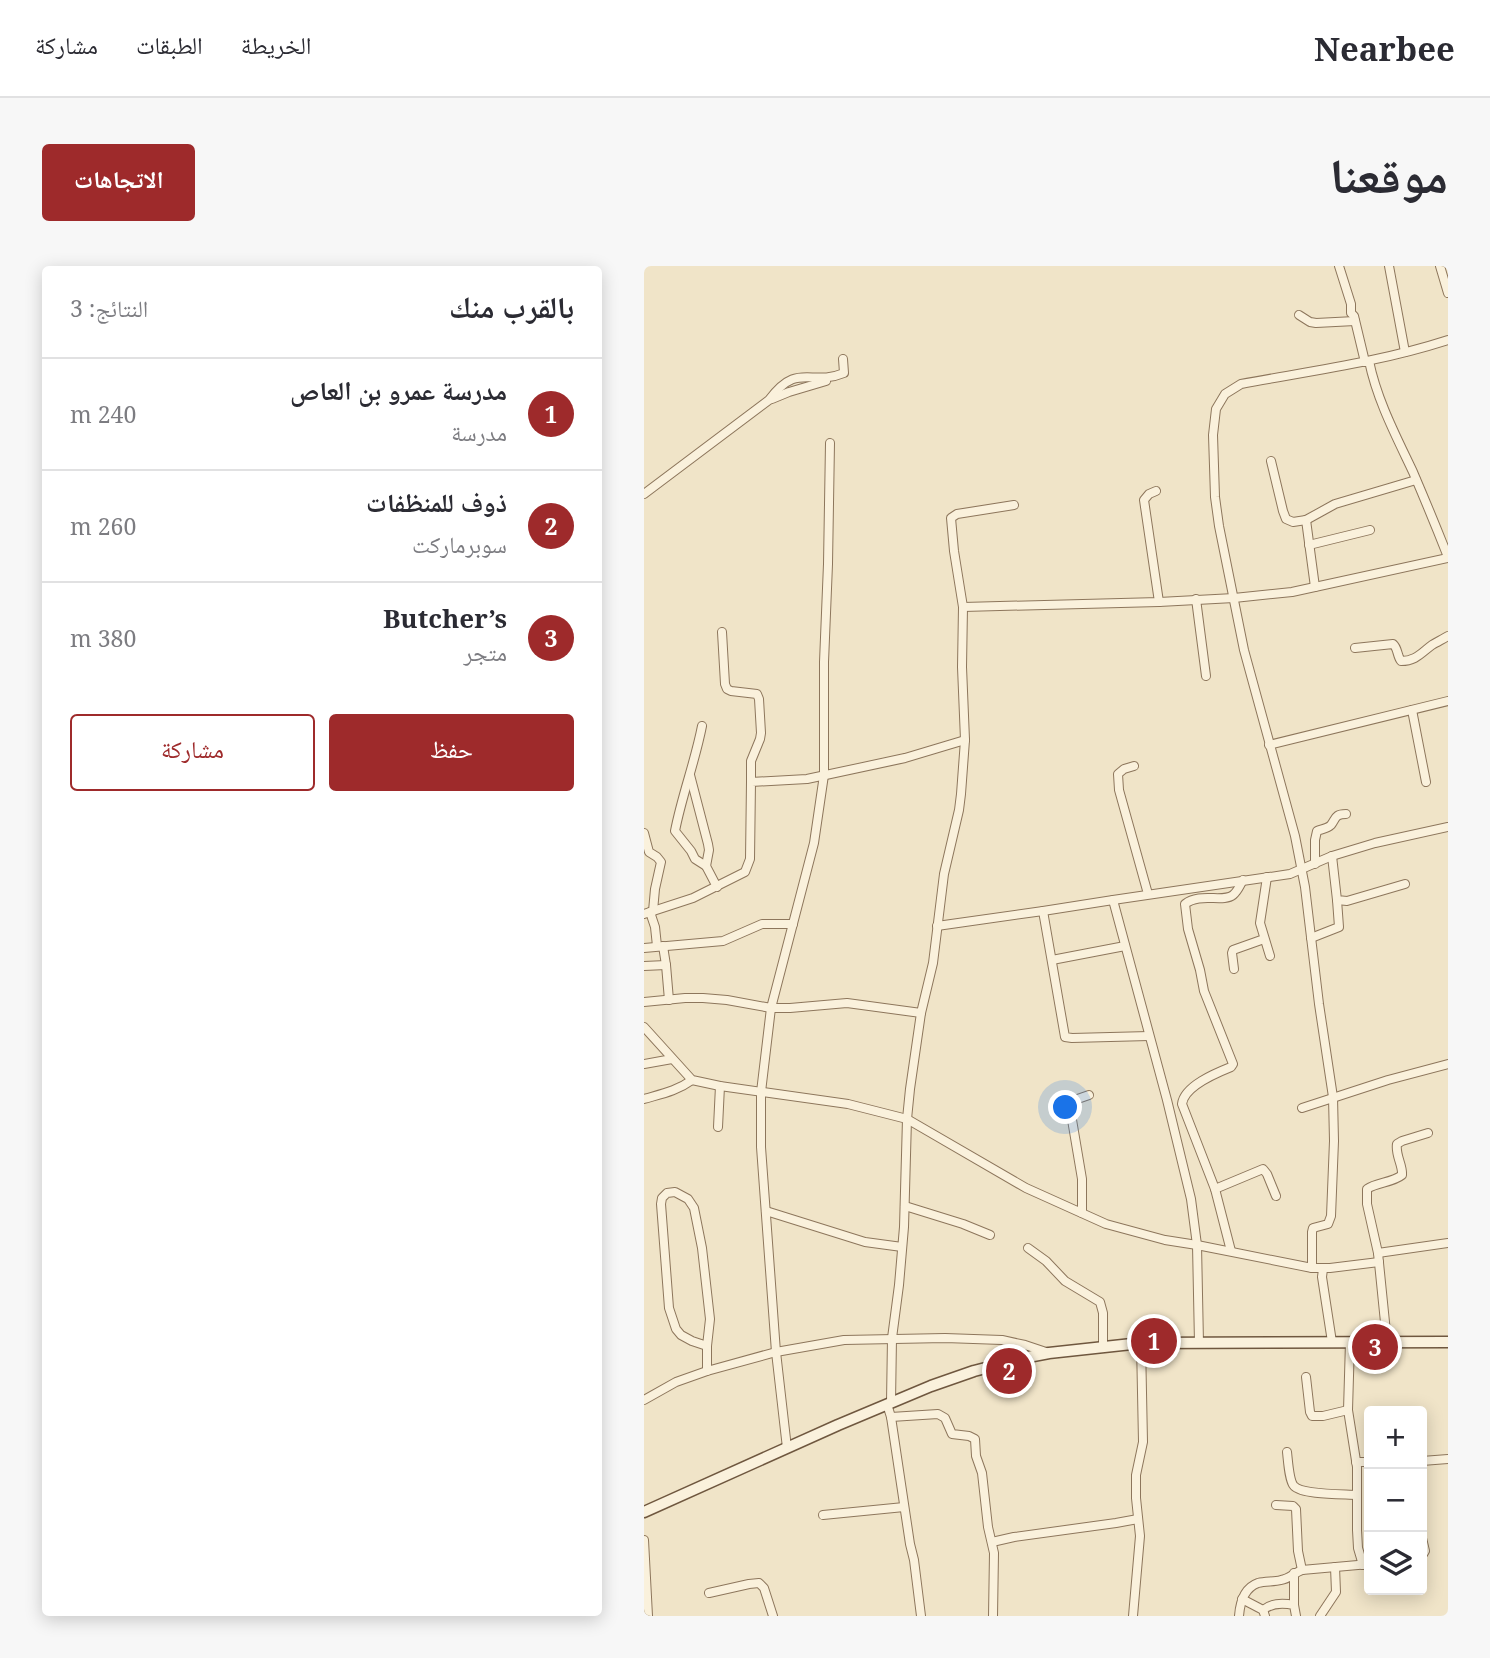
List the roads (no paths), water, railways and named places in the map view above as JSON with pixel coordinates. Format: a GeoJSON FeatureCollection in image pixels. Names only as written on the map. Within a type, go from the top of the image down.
{"type":"FeatureCollection","features":[{"type":"Feature","properties":{"kind":"street"},"geometry":{"type":"LineString","coordinates":[[963,607],[1234,598],[1292,592],[1448,558],[1383,407],[1351,313],[1351,304],[1339,266]]}},
{"type":"Feature","properties":{"kind":"street"},"geometry":{"type":"LineString","coordinates":[[1390,266],[1405,352]]}},
{"type":"Feature","properties":{"kind":"street"},"geometry":{"type":"LineString","coordinates":[[1440,266],[1448,293]]}},
{"type":"Feature","properties":{"kind":"street"},"geometry":{"type":"LineString","coordinates":[[1299,315],[1316,323],[1355,321]]}},
{"type":"Feature","properties":{"kind":"street"},"geometry":{"type":"LineString","coordinates":[[1312,1268],[1311,1232],[1313,1228],[1328,1224],[1331,1216],[1333,1097],[1302,870],[1250,675],[1219,526],[1215,497],[1214,418],[1220,401],[1241,384],[1326,370],[1448,340]]}},
{"type":"Feature","properties":{"kind":"street"},"geometry":{"type":"LineString","coordinates":[[644,494],[769,400],[788,381],[797,377],[844,373],[843,359]]}},
{"type":"Feature","properties":{"kind":"street"},"geometry":{"type":"LineString","coordinates":[[787,1448],[776,1352],[761,1147],[761,1092],[771,1008],[814,842],[824,775],[824,652],[830,443]]}},
{"type":"Feature","properties":{"kind":"street"},"geometry":{"type":"LineString","coordinates":[[1271,461],[1286,519],[1293,522],[1306,520],[1335,505],[1416,480]]}},
{"type":"Feature","properties":{"kind":"street"},"geometry":{"type":"LineString","coordinates":[[1156,491],[1144,500],[1159,601]]}},
{"type":"Feature","properties":{"kind":"street"},"geometry":{"type":"LineString","coordinates":[[921,1616],[889,1403],[892,1338],[905,1206],[907,1119],[921,1013],[933,963],[944,874],[959,810],[965,740],[963,607],[951,518],[957,514],[1014,505]]}},
{"type":"Feature","properties":{"kind":"street"},"geometry":{"type":"LineString","coordinates":[[1306,520],[1315,587]]}},
{"type":"Feature","properties":{"kind":"street"},"geometry":{"type":"LineString","coordinates":[[1309,545],[1370,530]]}},
{"type":"Feature","properties":{"kind":"street"},"geometry":{"type":"LineString","coordinates":[[1196,599],[1206,676]]}},
{"type":"Feature","properties":{"kind":"street"},"geometry":{"type":"LineString","coordinates":[[649,912],[693,898],[745,872],[748,867],[751,838],[751,761],[761,733],[759,699],[757,694],[727,689],[722,632]]}},
{"type":"Feature","properties":{"kind":"street"},"geometry":{"type":"LineString","coordinates":[[1355,648],[1393,644],[1396,646],[1398,658],[1406,662],[1420,656],[1448,636]]}},
{"type":"Feature","properties":{"kind":"street"},"geometry":{"type":"LineString","coordinates":[[1269,745],[1448,701]]}},
{"type":"Feature","properties":{"kind":"street"},"geometry":{"type":"LineString","coordinates":[[1412,710],[1426,782]]}},
{"type":"Feature","properties":{"kind":"street"},"geometry":{"type":"LineString","coordinates":[[702,726],[697,755],[681,801],[676,831],[695,859],[706,866],[717,887]]}},
{"type":"Feature","properties":{"kind":"street"},"geometry":{"type":"LineString","coordinates":[[751,782],[807,779],[905,758],[965,740]]}},
{"type":"Feature","properties":{"kind":"street"},"geometry":{"type":"LineString","coordinates":[[1134,766],[1118,774],[1118,780],[1130,835],[1148,894]]}},
{"type":"Feature","properties":{"kind":"street"},"geometry":{"type":"LineString","coordinates":[[690,772],[708,844],[706,866]]}},
{"type":"Feature","properties":{"kind":"street"},"geometry":{"type":"LineString","coordinates":[[1315,864],[1317,831],[1331,825],[1338,814],[1346,814]]}},
{"type":"Feature","properties":{"kind":"street"},"geometry":{"type":"LineString","coordinates":[[937,926],[1267,877],[1302,870],[1332,856],[1375,843],[1448,827]]}},
{"type":"Feature","properties":{"kind":"street"},"geometry":{"type":"LineString","coordinates":[[644,833],[647,852],[661,862],[649,912],[667,965],[669,1000]]}},
{"type":"Feature","properties":{"kind":"street"},"geometry":{"type":"LineString","coordinates":[[1311,938],[1339,927],[1332,856]]}},
{"type":"Feature","properties":{"kind":"street"},"geometry":{"type":"LineString","coordinates":[[1267,877],[1260,923],[1270,956]]}},
{"type":"Feature","properties":{"kind":"street"},"geometry":{"type":"LineString","coordinates":[[1231,1251],[1215,1189],[1181,1101],[1184,1095],[1197,1085],[1233,1064],[1204,991],[1188,929],[1185,904],[1202,897],[1228,897],[1237,891],[1243,880]]}},
{"type":"Feature","properties":{"kind":"street"},"geometry":{"type":"LineString","coordinates":[[1337,900],[1347,901],[1405,884]]}},
{"type":"Feature","properties":{"kind":"street"},"geometry":{"type":"LineString","coordinates":[[1113,900],[1191,1199],[1197,1245],[1199,1342]]}},
{"type":"Feature","properties":{"kind":"street"},"geometry":{"type":"LineString","coordinates":[[1043,911],[1065,1037],[1149,1036]]}},
{"type":"Feature","properties":{"kind":"street"},"geometry":{"type":"LineString","coordinates":[[644,948],[723,941],[762,924],[793,924]]}},
{"type":"Feature","properties":{"kind":"street"},"geometry":{"type":"LineString","coordinates":[[1234,969],[1233,950],[1264,939]]}},
{"type":"Feature","properties":{"kind":"street"},"geometry":{"type":"LineString","coordinates":[[1052,960],[1125,946]]}},
{"type":"Feature","properties":{"kind":"street"},"geometry":{"type":"LineString","coordinates":[[644,966],[667,965]]}},
{"type":"Feature","properties":{"kind":"street"},"geometry":{"type":"LineString","coordinates":[[644,1003],[703,998],[771,1008],[847,1003],[921,1013]]}},
{"type":"Feature","properties":{"kind":"street"},"geometry":{"type":"LineString","coordinates":[[644,1027],[692,1080],[848,1104],[907,1119],[1026,1188],[1106,1224],[1142,1235],[1323,1269],[1448,1242]]}},
{"type":"Feature","properties":{"kind":"street"},"geometry":{"type":"LineString","coordinates":[[644,1065],[672,1059]]}},
{"type":"Feature","properties":{"kind":"street"},"geometry":{"type":"LineString","coordinates":[[1302,1108],[1406,1074],[1448,1064]]}},
{"type":"Feature","properties":{"kind":"street"},"geometry":{"type":"LineString","coordinates":[[644,1099],[674,1091],[692,1080]]}},
{"type":"Feature","properties":{"kind":"street"},"geometry":{"type":"LineString","coordinates":[[718,1127],[720,1086]]}},
{"type":"Feature","properties":{"kind":"street"},"geometry":{"type":"LineString","coordinates":[[1082,1213],[1082,1179],[1069,1102],[1088,1095]]}},
{"type":"Feature","properties":{"kind":"street"},"geometry":{"type":"LineString","coordinates":[[1387,1342],[1379,1258],[1367,1204],[1367,1189],[1402,1175],[1397,1144],[1428,1133]]}},
{"type":"Feature","properties":{"kind":"street"},"geometry":{"type":"LineString","coordinates":[[1215,1189],[1263,1169],[1276,1196]]}},
{"type":"Feature","properties":{"kind":"street"},"geometry":{"type":"LineString","coordinates":[[707,1346],[681,1335],[676,1329],[669,1308],[661,1204],[667,1193],[675,1192],[688,1199],[694,1208],[702,1248],[710,1319],[707,1371]]}},
{"type":"Feature","properties":{"kind":"street"},"geometry":{"type":"LineString","coordinates":[[905,1206],[990,1235]]}},
{"type":"Feature","properties":{"kind":"street"},"geometry":{"type":"LineString","coordinates":[[766,1212],[865,1242],[902,1247]]}},
{"type":"Feature","properties":{"kind":"street"},"geometry":{"type":"LineString","coordinates":[[1028,1248],[1046,1261],[1065,1281],[1100,1301],[1103,1313],[1103,1346]]}},
{"type":"Feature","properties":{"kind":"street"},"geometry":{"type":"LineString","coordinates":[[1323,1269],[1332,1342]]}},
{"type":"Feature","properties":{"kind":"street"},"geometry":{"type":"LineString","coordinates":[[644,1400],[677,1382],[707,1371],[776,1352],[844,1340],[946,1338],[1009,1341],[1049,1353]]}},
{"type":"Feature","properties":{"kind":"street"},"geometry":{"type":"LineString","coordinates":[[1350,1342],[1348,1410],[1356,1462],[1358,1548],[1364,1560]]}},
{"type":"Feature","properties":{"kind":"street"},"geometry":{"type":"LineString","coordinates":[[644,1512],[889,1403],[974,1371],[1049,1353],[1141,1343],[1448,1342]]}},
{"type":"Feature","properties":{"kind":"street"},"geometry":{"type":"LineString","coordinates":[[1133,1616],[1140,1536],[1136,1475],[1143,1442],[1141,1343]]}},
{"type":"Feature","properties":{"kind":"street"},"geometry":{"type":"LineString","coordinates":[[1306,1377],[1311,1414],[1315,1417],[1348,1410]]}},
{"type":"Feature","properties":{"kind":"street"},"geometry":{"type":"LineString","coordinates":[[891,1417],[939,1414],[945,1418],[952,1434],[972,1436],[975,1439],[992,1542],[995,1580],[993,1616]]}},
{"type":"Feature","properties":{"kind":"street"},"geometry":{"type":"LineString","coordinates":[[1287,1452],[1292,1481],[1298,1489],[1356,1495]]}},
{"type":"Feature","properties":{"kind":"street"},"geometry":{"type":"LineString","coordinates":[[1427,1461],[1448,1459]]}},
{"type":"Feature","properties":{"kind":"street"},"geometry":{"type":"LineString","coordinates":[[1356,1462],[1364,1462]]}},
{"type":"Feature","properties":{"kind":"street"},"geometry":{"type":"LineString","coordinates":[[1276,1505],[1293,1506],[1296,1509],[1296,1616]]}},
{"type":"Feature","properties":{"kind":"street"},"geometry":{"type":"LineString","coordinates":[[823,1515],[904,1507]]}},
{"type":"Feature","properties":{"kind":"street"},"geometry":{"type":"LineString","coordinates":[[992,1542],[1138,1519]]}},
{"type":"Feature","properties":{"kind":"street"},"geometry":{"type":"LineString","coordinates":[[644,1540],[648,1616]]}},
{"type":"Feature","properties":{"kind":"street"},"geometry":{"type":"LineString","coordinates":[[1239,1616],[1242,1599],[1255,1584],[1284,1580],[1298,1572],[1364,1564]]}},
{"type":"Feature","properties":{"kind":"street"},"geometry":{"type":"LineString","coordinates":[[1320,1616],[1335,1594],[1335,1567]]}},
{"type":"Feature","properties":{"kind":"street"},"geometry":{"type":"LineString","coordinates":[[709,1593],[759,1583],[764,1588],[773,1616]]}},
{"type":"Feature","properties":{"kind":"street"},"geometry":{"type":"LineString","coordinates":[[1242,1599],[1264,1613],[1272,1605],[1294,1605]]}},
{"type":"Feature","properties":{"kind":"place","name":"مدرسة عمرو بن العاص"},"geometry":{"type":"Point","coordinates":[1154,1341]}},
{"type":"Feature","properties":{"kind":"place","name":"Butcher’s"},"geometry":{"type":"Point","coordinates":[1375,1347]}},
{"type":"Feature","properties":{"kind":"place","name":"ذوف للمنظفات"},"geometry":{"type":"Point","coordinates":[1009,1371]}}]}
